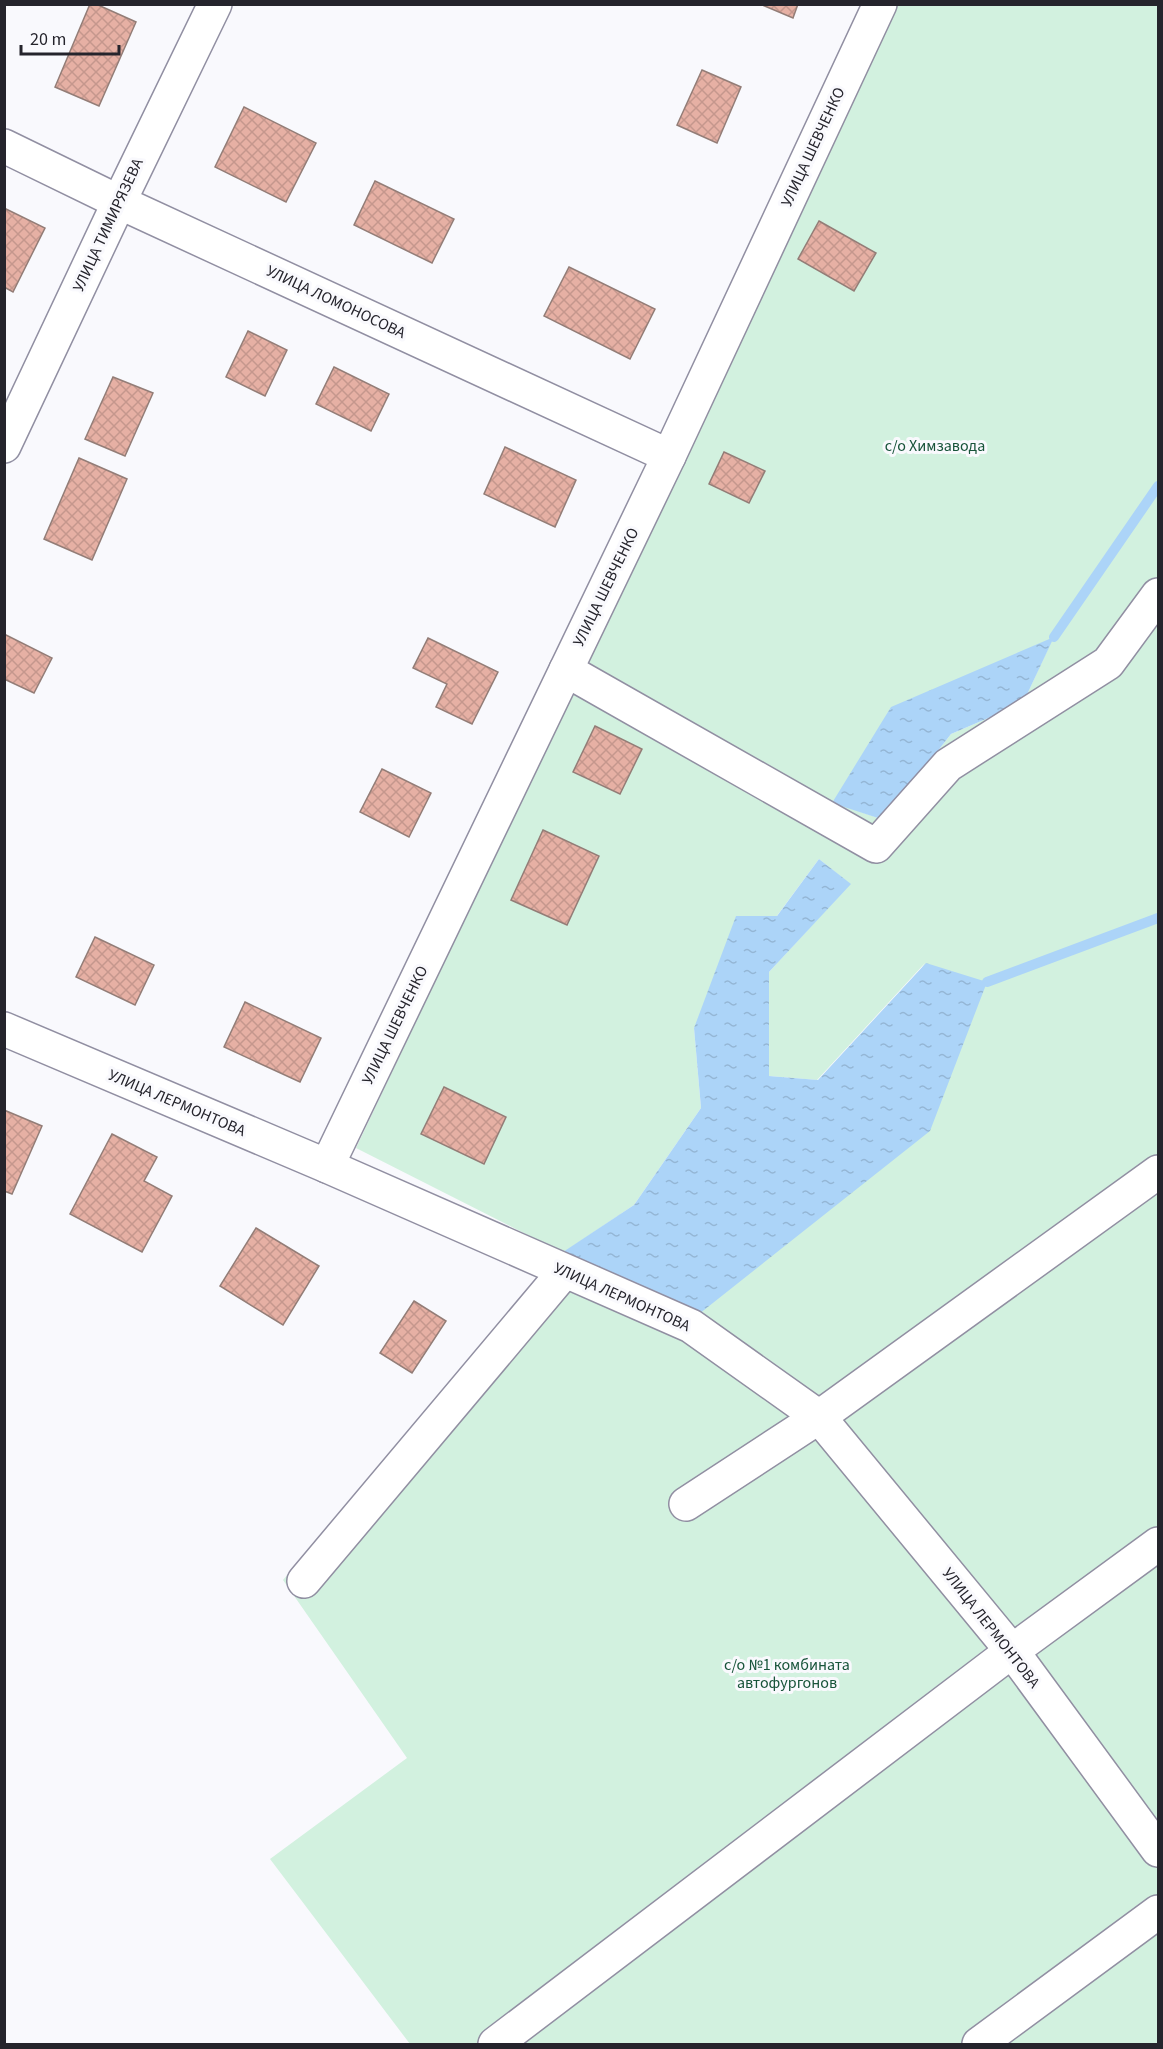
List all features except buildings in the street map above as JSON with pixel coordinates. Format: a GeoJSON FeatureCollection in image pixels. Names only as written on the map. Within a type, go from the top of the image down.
{"type":"FeatureCollection","features":[{"type":"Feature","properties":{"kind":"street","name":"УЛИЦА ТИМИРЯЗЕВА"},"geometry":{"type":"LineString","coordinates":[[4,446],[118,202],[215,4]]}},
{"type":"Feature","properties":{"kind":"street","name":"УЛИЦА ШЕВЧЕНКО"},"geometry":{"type":"LineString","coordinates":[[327,1166],[669,456],[880,4]]}},
{"type":"Feature","properties":{"kind":"street","name":"УЛИЦА ЛОМОНОСОВА"},"geometry":{"type":"LineString","coordinates":[[4,146],[118,202],[669,456]]}},
{"type":"Feature","properties":{"kind":"street"},"geometry":{"type":"LineString","coordinates":[[566,670],[876,846],[948,765],[1108,663],[1158,595]]}},
{"type":"Feature","properties":{"kind":"street","name":"УЛИЦА ЛЕРМОНТОВА"},"geometry":{"type":"LineString","coordinates":[[4,1029],[327,1166],[691,1326],[819,1417],[1012,1651],[1158,1850]]}},
{"type":"Feature","properties":{"kind":"street"},"geometry":{"type":"LineString","coordinates":[[686,1504],[819,1417],[1158,1172]]}},
{"type":"Feature","properties":{"kind":"street"},"geometry":{"type":"LineString","coordinates":[[304,1581],[564,1272]]}},
{"type":"Feature","properties":{"kind":"street"},"geometry":{"type":"LineString","coordinates":[[495,2044],[1012,1651],[1158,1544]]}},
{"type":"Feature","properties":{"kind":"street"},"geometry":{"type":"LineString","coordinates":[[979,2044],[1158,1912]]}},
{"type":"Feature","properties":{"kind":"green space"},"geometry":{"type":"Polygon","coordinates":[[[896,5],[1158,5],[1158,2044],[410,2044],[270,1859],[407,1758],[283,1580],[563,1253],[356,1148],[896,5]],[[1053,638],[832,802],[884,820],[951,734],[1023,703],[1053,638]],[[819,859],[694,1028],[701,1108],[634,1205],[564,1252],[699,1313],[925,963],[817,1080],[769,1076],[769,972],[850,884],[819,859]]]}},
{"type":"Feature","properties":{"kind":"water"},"geometry":{"type":"Polygon","coordinates":[[[1054,637],[1023,703],[951,734],[884,820],[832,803],[891,707],[1054,637]]]}},
{"type":"Feature","properties":{"kind":"water"},"geometry":{"type":"Polygon","coordinates":[[[819,859],[851,884],[769,972],[769,1076],[818,1080],[926,963],[987,982],[930,1131],[699,1314],[563,1252],[634,1205],[701,1108],[694,1028],[736,916],[777,916],[819,859]]]}},
{"type":"Feature","properties":{"kind":"waterway"},"geometry":{"type":"LineString","coordinates":[[1054,637],[1158,486]]}},
{"type":"Feature","properties":{"kind":"waterway"},"geometry":{"type":"LineString","coordinates":[[987,982],[1158,918]]}},
{"type":"Feature","properties":{"kind":"park label","name":"с/о Химзавода"},"geometry":{"type":"Point","coordinates":[935,446]}},
{"type":"Feature","properties":{"kind":"park label","name":"с/о №1 комбината автофургонов"},"geometry":{"type":"Point","coordinates":[787,1674]}}]}
